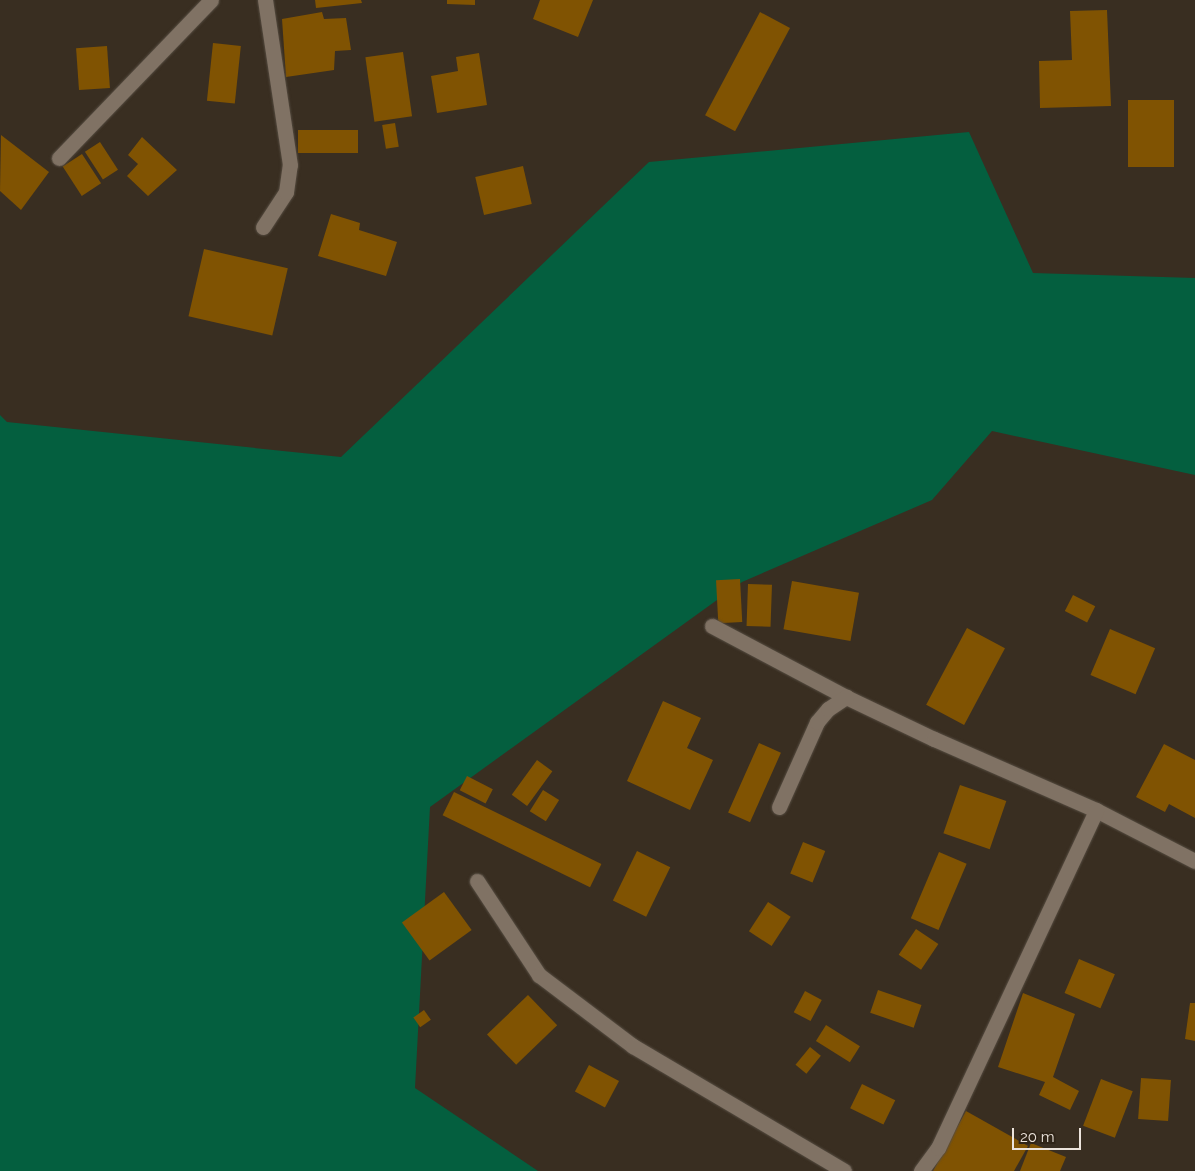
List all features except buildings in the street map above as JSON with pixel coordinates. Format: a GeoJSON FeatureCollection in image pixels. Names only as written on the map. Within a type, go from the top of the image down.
{"type":"FeatureCollection","features":[{"type":"Feature","properties":{"kind":"street"},"geometry":{"type":"LineString","coordinates":[[59,158],[211,0]]}},
{"type":"Feature","properties":{"kind":"street"},"geometry":{"type":"LineString","coordinates":[[264,227],[286,192],[290,165],[265,0]]}},
{"type":"Feature","properties":{"kind":"street"},"geometry":{"type":"LineString","coordinates":[[712,626],[846,697],[934,739],[1096,810],[1195,861]]}},
{"type":"Feature","properties":{"kind":"street"},"geometry":{"type":"LineString","coordinates":[[779,807],[817,722],[828,709],[846,697]]}},
{"type":"Feature","properties":{"kind":"street"},"geometry":{"type":"LineString","coordinates":[[922,1171],[938,1148],[1096,810]]}},
{"type":"Feature","properties":{"kind":"street"},"geometry":{"type":"LineString","coordinates":[[477,881],[538,975],[633,1046],[844,1171]]}},
{"type":"Feature","properties":{"kind":"green space"},"geometry":{"type":"Polygon","coordinates":[[[969,132],[1033,273],[1195,278],[1195,475],[992,431],[932,500],[742,582],[430,807],[415,1088],[538,1171],[0,1171],[0,415],[7,422],[341,457],[649,162],[969,132]]]}}]}
